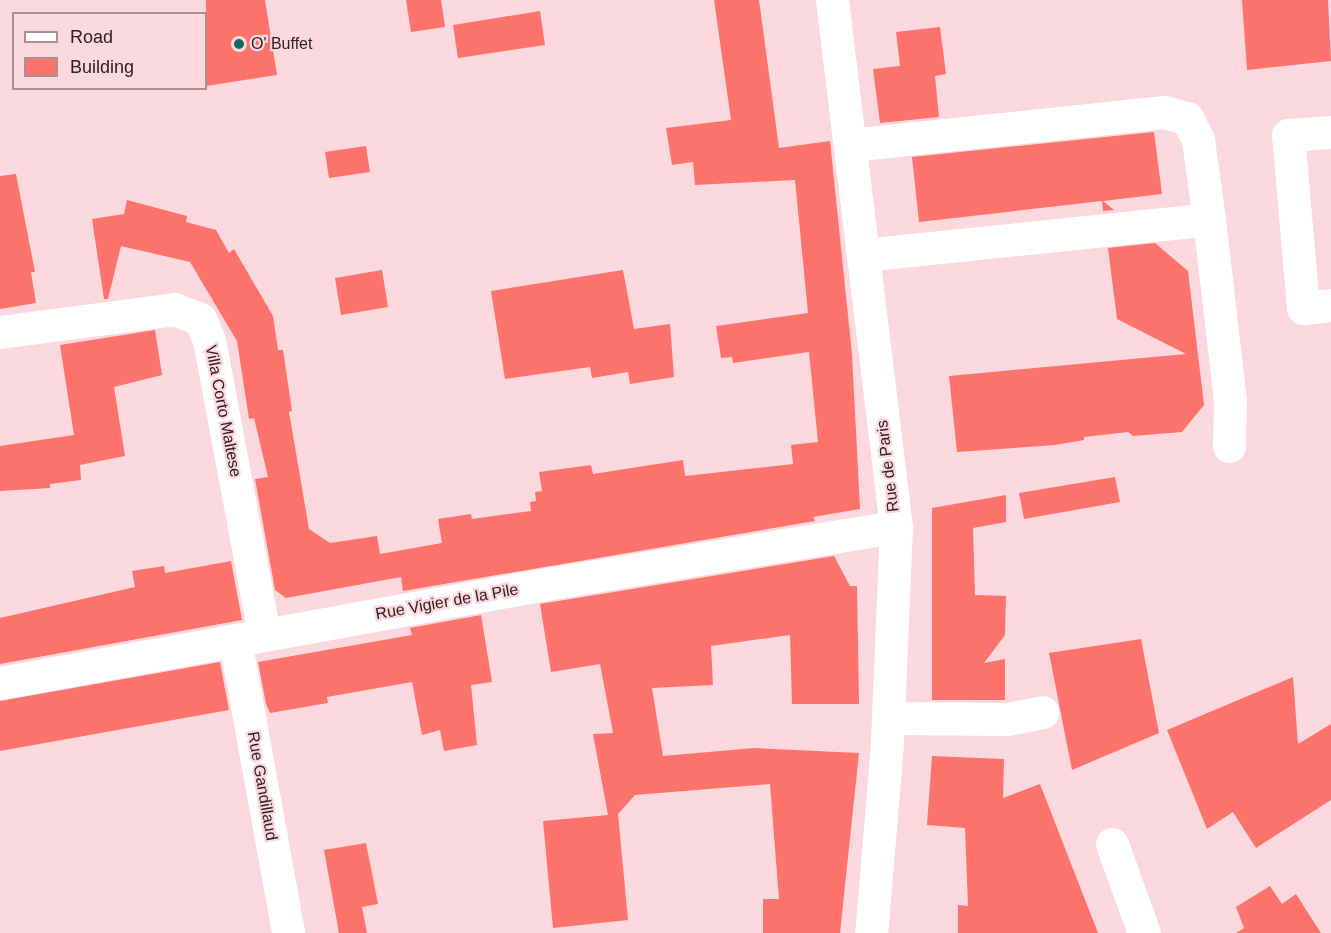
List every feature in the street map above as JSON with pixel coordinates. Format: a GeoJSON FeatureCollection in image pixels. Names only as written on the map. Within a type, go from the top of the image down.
{"type":"FeatureCollection","features":[{"type":"Feature","properties":{"kind":"street","name":"Rue de Paris"},"geometry":{"type":"LineString","coordinates":[[832,0],[896,527],[888,718],[871,933]]}},
{"type":"Feature","properties":{"kind":"street"},"geometry":{"type":"LineString","coordinates":[[850,145],[1164,112],[1187,118],[1198,140],[1209,219],[1230,401],[1229,446]]}},
{"type":"Feature","properties":{"kind":"street"},"geometry":{"type":"LineString","coordinates":[[1331,132],[1288,135],[1303,308],[1331,305]]}},
{"type":"Feature","properties":{"kind":"street"},"geometry":{"type":"LineString","coordinates":[[863,255],[1209,219]]}},
{"type":"Feature","properties":{"kind":"street","name":"Villa Corto Maltese"},"geometry":{"type":"LineString","coordinates":[[0,332],[174,309],[200,319],[209,340],[250,637]]}},
{"type":"Feature","properties":{"kind":"street","name":"Rue Vigier de la Pile"},"geometry":{"type":"LineString","coordinates":[[0,683],[250,637],[896,527]]}},
{"type":"Feature","properties":{"kind":"street","name":"Rue Gandillaud"},"geometry":{"type":"LineString","coordinates":[[250,637],[288,933]]}},
{"type":"Feature","properties":{"kind":"street"},"geometry":{"type":"LineString","coordinates":[[888,718],[1007,719],[1042,712]]}},
{"type":"Feature","properties":{"kind":"street"},"geometry":{"type":"LineString","coordinates":[[1112,844],[1144,933]]}},
{"type":"Feature","properties":{"kind":"building","name":"O' Buffet"},"geometry":{"type":"Polygon","coordinates":[[[206,0],[265,0],[277,75],[207,86],[206,0]]]}},
{"type":"Feature","properties":{"kind":"building"},"geometry":{"type":"Polygon","coordinates":[[[406,0],[441,0],[445,27],[411,32],[406,0]]]}},
{"type":"Feature","properties":{"kind":"building"},"geometry":{"type":"Polygon","coordinates":[[[714,0],[759,0],[779,148],[830,141],[852,354],[860,509],[813,517],[815,521],[403,591],[401,577],[286,598],[275,590],[255,479],[268,477],[254,418],[249,419],[237,341],[190,262],[121,246],[108,299],[104,299],[92,219],[124,214],[127,200],[187,216],[186,222],[216,230],[229,253],[234,249],[273,316],[278,350],[283,350],[292,411],[289,412],[309,529],[330,543],[377,536],[380,554],[442,543],[438,519],[471,514],[472,519],[531,511],[530,502],[536,501],[535,492],[542,491],[539,472],[591,465],[593,474],[683,460],[685,476],[793,464],[791,445],[818,442],[809,352],[733,363],[732,357],[721,358],[716,326],[808,313],[795,180],[695,185],[693,162],[672,165],[666,128],[731,120],[714,0]]]}},
{"type":"Feature","properties":{"kind":"building"},"geometry":{"type":"Polygon","coordinates":[[[1242,0],[1328,0],[1331,61],[1247,70],[1242,0]]]}},
{"type":"Feature","properties":{"kind":"building"},"geometry":{"type":"Polygon","coordinates":[[[540,11],[545,45],[458,58],[453,25],[540,11]]]}},
{"type":"Feature","properties":{"kind":"building"},"geometry":{"type":"Polygon","coordinates":[[[940,27],[946,74],[935,76],[939,117],[880,123],[873,69],[900,66],[896,32],[940,27]]]}},
{"type":"Feature","properties":{"kind":"building"},"geometry":{"type":"Polygon","coordinates":[[[1154,132],[1162,194],[1103,201],[1114,210],[1103,211],[1102,201],[919,222],[912,157],[1154,132]]]}},
{"type":"Feature","properties":{"kind":"building"},"geometry":{"type":"Polygon","coordinates":[[[366,146],[370,172],[329,178],[325,152],[366,146]]]}},
{"type":"Feature","properties":{"kind":"building"},"geometry":{"type":"Polygon","coordinates":[[[16,174],[35,272],[31,272],[36,303],[0,309],[0,176],[16,174]]]}},
{"type":"Feature","properties":{"kind":"building"},"geometry":{"type":"Polygon","coordinates":[[[1155,243],[1188,271],[1204,405],[1182,432],[1133,436],[1128,432],[1084,437],[1084,440],[1055,445],[957,452],[949,376],[1186,354],[1117,319],[1108,248],[1155,243]]]}},
{"type":"Feature","properties":{"kind":"building"},"geometry":{"type":"Polygon","coordinates":[[[382,270],[388,307],[341,315],[335,278],[382,270]]]}},
{"type":"Feature","properties":{"kind":"building"},"geometry":{"type":"Polygon","coordinates":[[[623,270],[634,329],[670,324],[674,377],[630,384],[628,372],[592,378],[590,367],[505,379],[491,291],[623,270]]]}},
{"type":"Feature","properties":{"kind":"building"},"geometry":{"type":"Polygon","coordinates":[[[155,330],[162,375],[114,387],[125,456],[80,465],[81,480],[50,484],[50,488],[0,491],[0,446],[74,435],[60,345],[155,330]]]}},
{"type":"Feature","properties":{"kind":"building"},"geometry":{"type":"Polygon","coordinates":[[[1115,477],[1120,502],[1024,519],[1019,493],[1115,477]]]}},
{"type":"Feature","properties":{"kind":"building"},"geometry":{"type":"Polygon","coordinates":[[[1006,495],[1006,522],[973,528],[975,595],[1006,596],[1005,635],[984,663],[1005,659],[1005,700],[932,700],[932,508],[1006,495]]]}},
{"type":"Feature","properties":{"kind":"building"},"geometry":{"type":"Polygon","coordinates":[[[834,556],[850,586],[857,586],[859,704],[792,704],[790,635],[711,646],[713,685],[652,688],[663,756],[754,748],[859,753],[840,933],[763,933],[763,899],[779,899],[770,784],[635,795],[618,814],[628,920],[553,928],[543,821],[608,815],[593,734],[613,733],[600,664],[551,672],[540,604],[834,556]]]}},
{"type":"Feature","properties":{"kind":"building"},"geometry":{"type":"Polygon","coordinates":[[[231,561],[242,620],[0,664],[0,618],[135,587],[132,571],[164,566],[165,573],[231,561]]]}},
{"type":"Feature","properties":{"kind":"building"},"geometry":{"type":"Polygon","coordinates":[[[481,615],[492,682],[471,685],[477,745],[444,751],[440,730],[422,735],[412,682],[327,697],[328,703],[270,713],[266,704],[258,662],[412,635],[410,628],[481,615]]]}},
{"type":"Feature","properties":{"kind":"building"},"geometry":{"type":"Polygon","coordinates":[[[1141,639],[1159,733],[1072,770],[1049,653],[1141,639]]]}},
{"type":"Feature","properties":{"kind":"building"},"geometry":{"type":"Polygon","coordinates":[[[220,662],[229,710],[0,751],[0,701],[220,662]]]}},
{"type":"Feature","properties":{"kind":"building"},"geometry":{"type":"Polygon","coordinates":[[[1293,677],[1298,744],[1331,724],[1331,800],[1256,848],[1233,812],[1207,829],[1167,730],[1293,677]]]}},
{"type":"Feature","properties":{"kind":"building"},"geometry":{"type":"Polygon","coordinates":[[[932,756],[1004,759],[1003,798],[1040,784],[1098,933],[958,933],[958,905],[968,906],[965,828],[927,825],[932,756]]]}},
{"type":"Feature","properties":{"kind":"building"},"geometry":{"type":"Polygon","coordinates":[[[366,843],[378,904],[362,907],[367,933],[339,933],[324,850],[366,843]]]}},
{"type":"Feature","properties":{"kind":"building"},"geometry":{"type":"Polygon","coordinates":[[[1270,886],[1282,904],[1296,894],[1321,933],[1236,933],[1244,928],[1236,907],[1270,886]]]}},
{"type":"Feature","properties":{"kind":"place","name":"O' Buffet"},"geometry":{"type":"Point","coordinates":[239,44]}}]}
